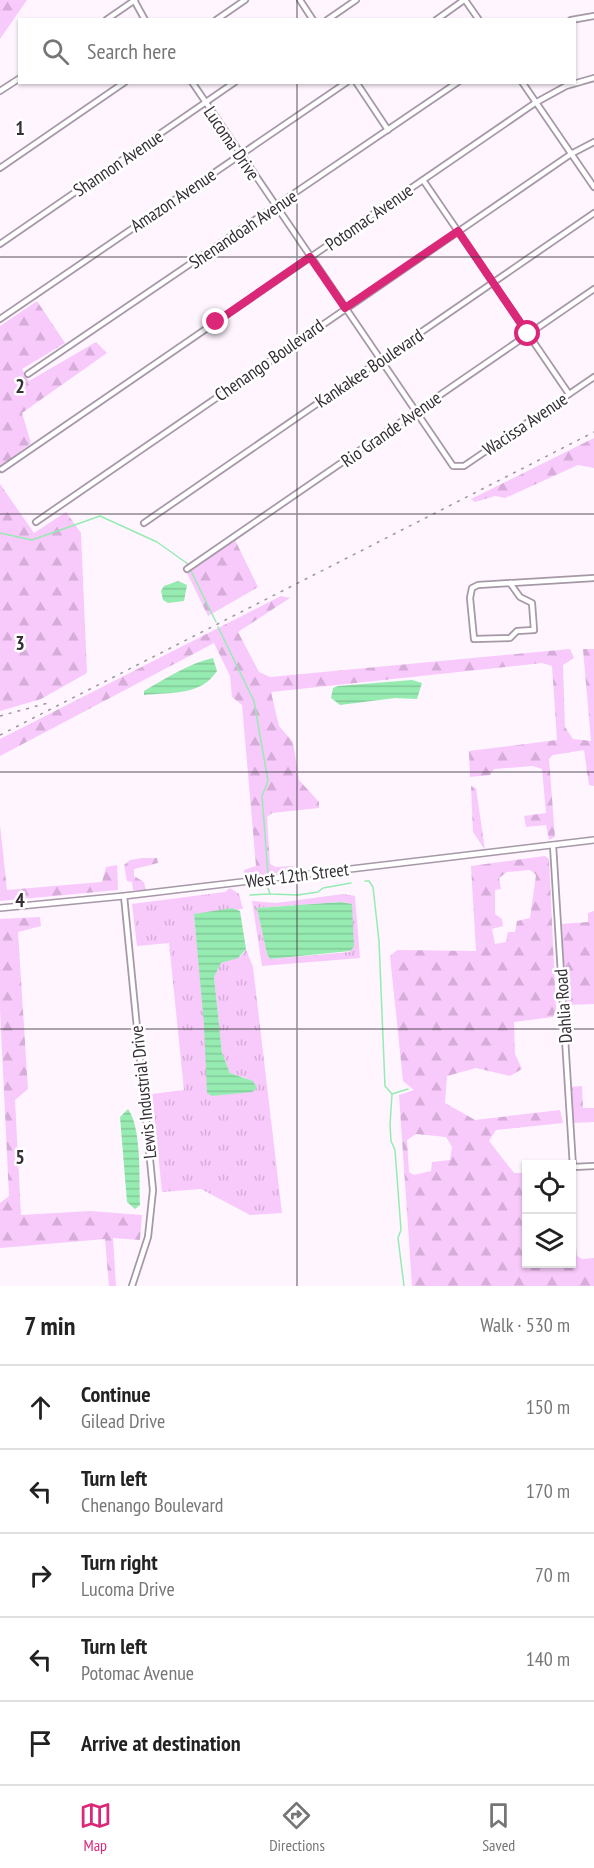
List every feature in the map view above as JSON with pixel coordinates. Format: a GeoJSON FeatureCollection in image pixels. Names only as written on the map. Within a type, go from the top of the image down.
{"type":"FeatureCollection","features":[{"type":"Feature","properties":{"kind":"street"},"geometry":{"type":"LineString","coordinates":[[109,18],[134,0],[145,18]]}},
{"type":"Feature","properties":{"kind":"street"},"geometry":{"type":"LineString","coordinates":[[219,18],[244,0]]}},
{"type":"Feature","properties":{"kind":"street"},"geometry":{"type":"LineString","coordinates":[[300,0],[312,18]]}},
{"type":"Feature","properties":{"kind":"street"},"geometry":{"type":"LineString","coordinates":[[330,18],[356,0]]}},
{"type":"Feature","properties":{"kind":"street"},"geometry":{"type":"LineString","coordinates":[[439,18],[465,0],[478,18]]}},
{"type":"Feature","properties":{"kind":"street"},"geometry":{"type":"LineString","coordinates":[[576,19],[594,16]]}},
{"type":"Feature","properties":{"kind":"street","name":"Potomac Avenue"},"geometry":{"type":"LineString","coordinates":[[576,83],[594,78]]}},
{"type":"Feature","properties":{"kind":"street"},"geometry":{"type":"LineString","coordinates":[[0,91],[18,79]]}},
{"type":"Feature","properties":{"kind":"street"},"geometry":{"type":"LineString","coordinates":[[0,168],[122,84]]}},
{"type":"Feature","properties":{"kind":"street","name":"Lucoma Drive"},"geometry":{"type":"LineString","coordinates":[[191,84],[345,308],[414,413],[450,464],[456,468]]}},
{"type":"Feature","properties":{"kind":"street","name":"Shannon Avenue"},"geometry":{"type":"LineString","coordinates":[[0,244],[232,84]]}},
{"type":"Feature","properties":{"kind":"street","name":"Amazon Avenue"},"geometry":{"type":"LineString","coordinates":[[0,319],[344,84]]}},
{"type":"Feature","properties":{"kind":"street"},"geometry":{"type":"LineString","coordinates":[[357,84],[388,130]]}},
{"type":"Feature","properties":{"kind":"street","name":"Shenandoah Avenue"},"geometry":{"type":"LineString","coordinates":[[28,374],[455,84]]}},
{"type":"Feature","properties":{"kind":"street"},"geometry":{"type":"LineString","coordinates":[[523,84],[594,187]]}},
{"type":"Feature","properties":{"kind":"street","name":"Potomac Avenue"},"geometry":{"type":"LineString","coordinates":[[2,469],[535,103],[573,84]]}},
{"type":"Feature","properties":{"kind":"street","name":"Chenango Boulevard"},"geometry":{"type":"LineString","coordinates":[[36,522],[571,154],[594,142]]}},
{"type":"Feature","properties":{"kind":"street"},"geometry":{"type":"LineString","coordinates":[[423,180],[569,394]]}},
{"type":"Feature","properties":{"kind":"street","name":"Kankakee Boulevard"},"geometry":{"type":"LineString","coordinates":[[144,524],[594,213]]}},
{"type":"Feature","properties":{"kind":"street","name":"Rio Grande Avenue"},"geometry":{"type":"LineString","coordinates":[[187,568],[594,289]]}},
{"type":"Feature","properties":{"kind":"street","name":"Wacissa Avenue"},"geometry":{"type":"LineString","coordinates":[[456,468],[465,466],[594,377]]}},
{"type":"Feature","properties":{"kind":"street"},"geometry":{"type":"LineString","coordinates":[[510,583],[520,597],[532,603],[534,630],[518,631],[510,638],[474,639],[470,598],[472,588],[478,585],[510,583],[594,578]]}},
{"type":"Feature","properties":{"kind":"street","name":"West 12th Street"},"geometry":{"type":"LineString","coordinates":[[0,908],[124,896],[594,840]]}},
{"type":"Feature","properties":{"kind":"street","name":"Dahlia Road"},"geometry":{"type":"LineString","coordinates":[[553,845],[573,1160]]}},
{"type":"Feature","properties":{"kind":"street","name":"Lewis Industrial Drive"},"geometry":{"type":"LineString","coordinates":[[124,896],[153,1190],[148,1237],[132,1286]]}},
{"type":"Feature","properties":{"kind":"street"},"geometry":{"type":"LineString","coordinates":[[576,1167],[594,1166]]}},
{"type":"Feature","properties":{"kind":"green space"},"geometry":{"type":"Polygon","coordinates":[[[0,0],[27,0],[0,39],[0,0]]]}},
{"type":"Feature","properties":{"kind":"green space"},"geometry":{"type":"Polygon","coordinates":[[[37,301],[65,343],[22,369],[29,381],[96,342],[107,353],[22,413],[31,443],[0,467],[0,326],[37,301]]]}},
{"type":"Feature","properties":{"kind":"green space"},"geometry":{"type":"Polygon","coordinates":[[[594,438],[594,468],[578,465],[505,498],[495,496],[475,502],[471,499],[594,438]]]}},
{"type":"Feature","properties":{"kind":"green space"},"geometry":{"type":"Polygon","coordinates":[[[0,484],[34,533],[66,512],[81,533],[87,673],[41,699],[0,711],[0,484]]]}},
{"type":"Feature","properties":{"kind":"green space"},"geometry":{"type":"Polygon","coordinates":[[[235,540],[258,587],[208,616],[187,573],[235,540]]]}},
{"type":"Feature","properties":{"kind":"green space"},"geometry":{"type":"Polygon","coordinates":[[[281,596],[290,598],[238,632],[259,672],[270,677],[570,649],[574,658],[563,665],[565,727],[573,739],[591,741],[583,649],[594,649],[594,786],[589,785],[584,750],[553,755],[549,759],[555,837],[549,840],[546,825],[526,827],[524,816],[546,813],[542,769],[533,766],[494,769],[490,775],[470,777],[469,751],[557,740],[552,666],[542,663],[271,692],[279,726],[293,742],[299,780],[319,802],[319,808],[272,813],[267,817],[270,864],[276,867],[293,866],[294,872],[245,877],[244,870],[256,866],[242,705],[232,697],[230,676],[214,643],[0,756],[0,739],[281,596]]]}},
{"type":"Feature","properties":{"kind":"green space"},"geometry":{"type":"Polygon","coordinates":[[[471,786],[476,788],[485,850],[473,832],[471,786]]]}},
{"type":"Feature","properties":{"kind":"green space"},"geometry":{"type":"Polygon","coordinates":[[[0,825],[7,890],[102,882],[106,867],[117,865],[118,890],[0,901],[0,825]]]}},
{"type":"Feature","properties":{"kind":"green space"},"geometry":{"type":"Polygon","coordinates":[[[545,856],[549,859],[556,1009],[553,1017],[514,1022],[515,1054],[522,1069],[510,1076],[476,1068],[447,1076],[445,1103],[475,1120],[560,1110],[563,1123],[496,1130],[489,1141],[514,1173],[522,1173],[522,1268],[576,1268],[576,1245],[577,1256],[582,1259],[594,1258],[594,1286],[412,1286],[399,1095],[414,1090],[403,1081],[390,956],[397,950],[476,951],[471,866],[545,856]],[[530,870],[507,872],[499,878],[501,889],[495,890],[495,914],[502,919],[503,926],[492,929],[495,944],[506,942],[508,932],[515,932],[517,921],[530,918],[536,875],[530,870]],[[416,1134],[407,1140],[409,1172],[414,1175],[431,1171],[432,1162],[450,1160],[452,1147],[446,1137],[416,1134]]]}},
{"type":"Feature","properties":{"kind":"green space"},"geometry":{"type":"Polygon","coordinates":[[[157,858],[158,863],[134,869],[134,876],[144,882],[146,890],[133,890],[132,882],[127,881],[124,865],[130,860],[157,858]]]}},
{"type":"Feature","properties":{"kind":"green space"},"geometry":{"type":"Polygon","coordinates":[[[230,888],[239,894],[243,909],[194,914],[212,1096],[250,1091],[246,1078],[230,1073],[222,1053],[214,977],[221,963],[241,956],[246,949],[253,967],[282,1213],[250,1215],[201,1189],[162,1192],[152,1094],[184,1090],[169,943],[137,946],[132,904],[225,892],[230,888]]]}},
{"type":"Feature","properties":{"kind":"green space"},"geometry":{"type":"Polygon","coordinates":[[[343,894],[355,896],[360,958],[262,966],[252,901],[277,903],[343,894]],[[349,903],[257,908],[270,959],[350,952],[349,903]]]}},
{"type":"Feature","properties":{"kind":"green space"},"geometry":{"type":"Polygon","coordinates":[[[594,911],[594,1004],[566,1005],[562,924],[588,922],[588,913],[594,911]]]}},
{"type":"Feature","properties":{"kind":"green space"},"geometry":{"type":"Polygon","coordinates":[[[40,917],[41,926],[18,932],[28,1089],[15,1100],[21,1215],[90,1211],[142,1215],[140,1240],[113,1238],[116,1286],[109,1286],[105,1239],[0,1248],[0,1203],[9,1196],[0,1009],[0,919],[40,917]]]}},
{"type":"Feature","properties":{"kind":"green space"},"geometry":{"type":"Polygon","coordinates":[[[582,1086],[583,1108],[594,1108],[594,1122],[572,1123],[570,1087],[582,1086]]]}},
{"type":"Feature","properties":{"kind":"shaded area"},"geometry":{"type":"Polygon","coordinates":[[[178,581],[187,585],[184,601],[168,603],[163,600],[161,591],[164,586],[178,581]]]}},
{"type":"Feature","properties":{"kind":"shaded area"},"geometry":{"type":"Polygon","coordinates":[[[213,658],[217,671],[203,685],[175,693],[144,695],[144,691],[177,672],[213,658]]]}},
{"type":"Feature","properties":{"kind":"shaded area"},"geometry":{"type":"Polygon","coordinates":[[[412,680],[422,683],[417,699],[395,698],[340,705],[331,698],[333,688],[338,686],[412,680]]]}},
{"type":"Feature","properties":{"kind":"shaded area"},"geometry":{"type":"Polygon","coordinates":[[[341,902],[352,904],[354,947],[350,951],[270,959],[257,908],[341,902]]]}},
{"type":"Feature","properties":{"kind":"shaded area"},"geometry":{"type":"Polygon","coordinates":[[[232,908],[240,911],[246,949],[238,958],[221,963],[214,977],[222,1053],[230,1073],[253,1081],[257,1088],[252,1092],[212,1096],[207,1093],[204,1024],[194,914],[232,908]]]}},
{"type":"Feature","properties":{"kind":"shaded area"},"geometry":{"type":"Polygon","coordinates":[[[128,1109],[136,1129],[139,1155],[140,1205],[135,1209],[127,1202],[120,1117],[128,1109]]]}},
{"type":"Feature","properties":{"kind":"waterway"},"geometry":{"type":"LineString","coordinates":[[0,533],[32,540],[100,516],[157,542],[188,564]]}},
{"type":"Feature","properties":{"kind":"waterway"},"geometry":{"type":"LineString","coordinates":[[190,569],[216,622]]}},
{"type":"Feature","properties":{"kind":"waterway"},"geometry":{"type":"LineString","coordinates":[[218,627],[254,701],[268,781],[262,796],[268,874]]}},
{"type":"Feature","properties":{"kind":"waterway"},"geometry":{"type":"LineString","coordinates":[[365,881],[369,881],[373,887],[379,941],[385,1086],[392,1094],[390,1125],[391,1141],[395,1150],[401,1230],[398,1238],[404,1286]]}},
{"type":"Feature","properties":{"kind":"waterway"},"geometry":{"type":"LineString","coordinates":[[267,885],[270,894],[298,895],[351,883]]}},
{"type":"Feature","properties":{"kind":"waterway"},"geometry":{"type":"LineString","coordinates":[[250,895],[270,894]]}},
{"type":"Feature","properties":{"kind":"waterway"},"geometry":{"type":"LineString","coordinates":[[392,1094],[408,1089]]}},
{"type":"Feature","properties":{"kind":"railway"},"geometry":{"type":"LineString","coordinates":[[0,735],[594,432]]}},
{"type":"Feature","properties":{"kind":"railway"},"geometry":{"type":"LineString","coordinates":[[0,716],[48,703]]}},
{"type":"Feature","properties":{"kind":"route"},"geometry":{"type":"LineString","coordinates":[[216,322],[310,257],[345,308],[458,231],[528,334]]}}]}
